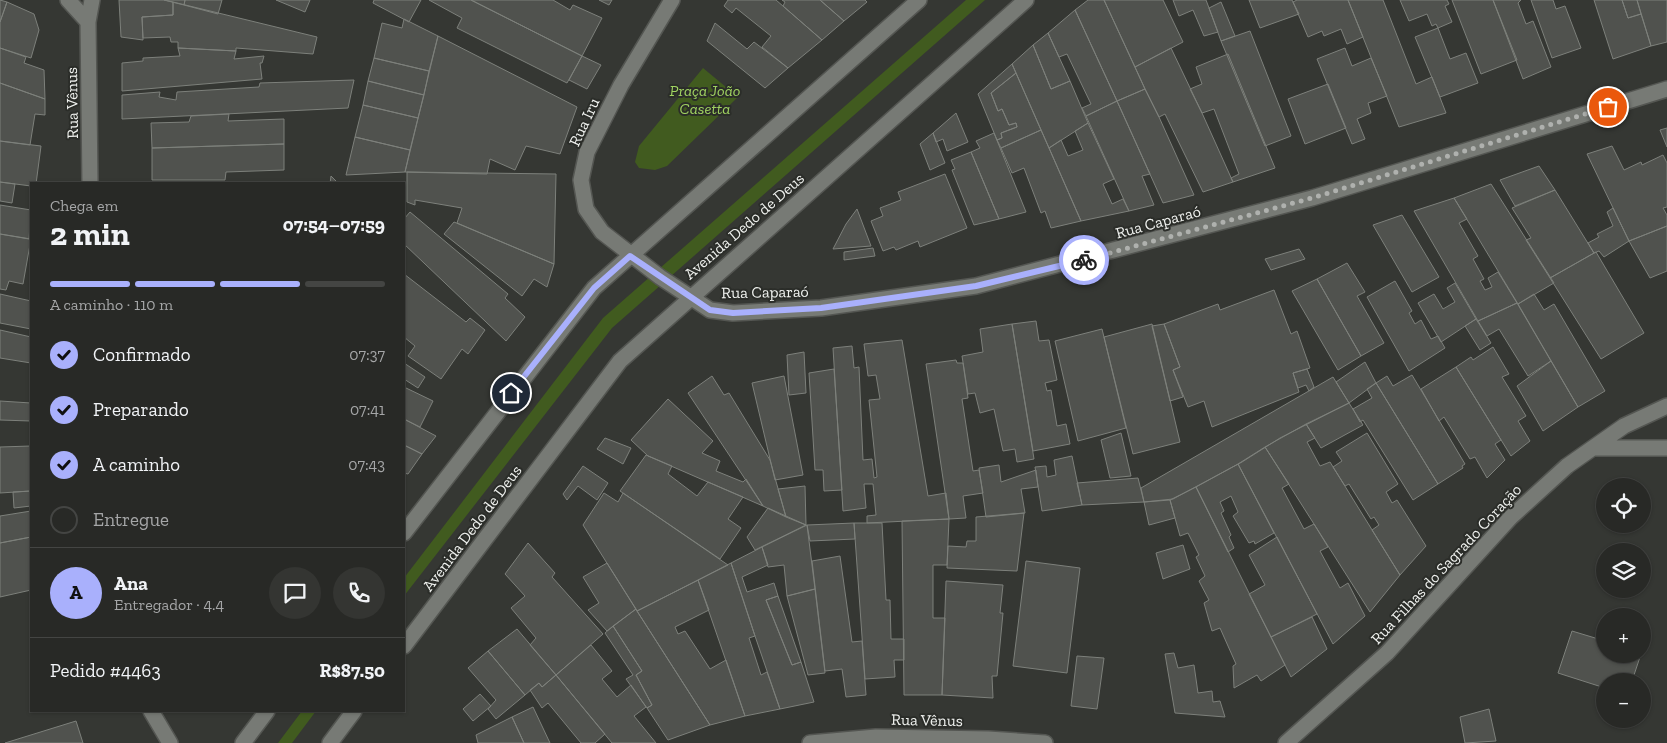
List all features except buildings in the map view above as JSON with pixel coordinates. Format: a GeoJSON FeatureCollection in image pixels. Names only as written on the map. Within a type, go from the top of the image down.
{"type":"FeatureCollection","features":[{"type":"Feature","properties":{"kind":"street"},"geometry":{"type":"LineString","coordinates":[[68,0],[88,22]]}},
{"type":"Feature","properties":{"kind":"street","name":"Rua Vênus"},"geometry":{"type":"LineString","coordinates":[[90,182],[88,22],[92,0]]}},
{"type":"Feature","properties":{"kind":"street","name":"Rua Iru"},"geometry":{"type":"LineString","coordinates":[[630,256],[602,232],[586,209],[581,180],[587,152],[621,85],[672,0]]}},
{"type":"Feature","properties":{"kind":"street"},"geometry":{"type":"LineString","coordinates":[[405,532],[594,288],[919,0]]}},
{"type":"Feature","properties":{"kind":"street","name":"Avenida Dedo de Deus"},"geometry":{"type":"LineString","coordinates":[[405,645],[620,361],[1026,0]]}},
{"type":"Feature","properties":{"kind":"street","name":"Rua Caparaó"},"geometry":{"type":"LineString","coordinates":[[630,256],[689,298],[710,310],[733,313],[821,308],[976,286],[1312,198],[1667,89]]}},
{"type":"Feature","properties":{"kind":"street","name":"Rua Filhas do Sagrado Coração"},"geometry":{"type":"LineString","coordinates":[[1286,743],[1387,653],[1511,517],[1567,466],[1624,426],[1667,406]]}},
{"type":"Feature","properties":{"kind":"street"},"geometry":{"type":"LineString","coordinates":[[1594,448],[1667,448]]}},
{"type":"Feature","properties":{"kind":"street"},"geometry":{"type":"LineString","coordinates":[[152,712],[170,743]]}},
{"type":"Feature","properties":{"kind":"street"},"geometry":{"type":"LineString","coordinates":[[243,743],[266,712]]}},
{"type":"Feature","properties":{"kind":"street"},"geometry":{"type":"LineString","coordinates":[[330,743],[353,712]]}},
{"type":"Feature","properties":{"kind":"street","name":"Rua Vênus"},"geometry":{"type":"LineString","coordinates":[[810,743],[876,737],[988,739],[1045,743]]}},
{"type":"Feature","properties":{"kind":"green space"},"geometry":{"type":"Polygon","coordinates":[[[966,0],[985,0],[612,328],[405,595],[405,577],[603,318],[966,0]]]}},
{"type":"Feature","properties":{"kind":"green space","name":"Praça João Casetta"},"geometry":{"type":"Polygon","coordinates":[[[703,68],[738,97],[667,166],[655,170],[639,168],[635,162],[639,146],[703,68]]]}},
{"type":"Feature","properties":{"kind":"green space"},"geometry":{"type":"Polygon","coordinates":[[[301,712],[315,712],[292,743],[278,743],[301,712]]]}},
{"type":"Feature","properties":{"kind":"way so far"},"geometry":{"type":"LineString","coordinates":[[1084,260],[1312,198],[1608,107]]}},
{"type":"Feature","properties":{"kind":"route"},"geometry":{"type":"LineString","coordinates":[[511,393],[594,288],[630,256],[689,298],[710,310],[733,313],[821,308],[976,286],[1084,260]]}}]}
